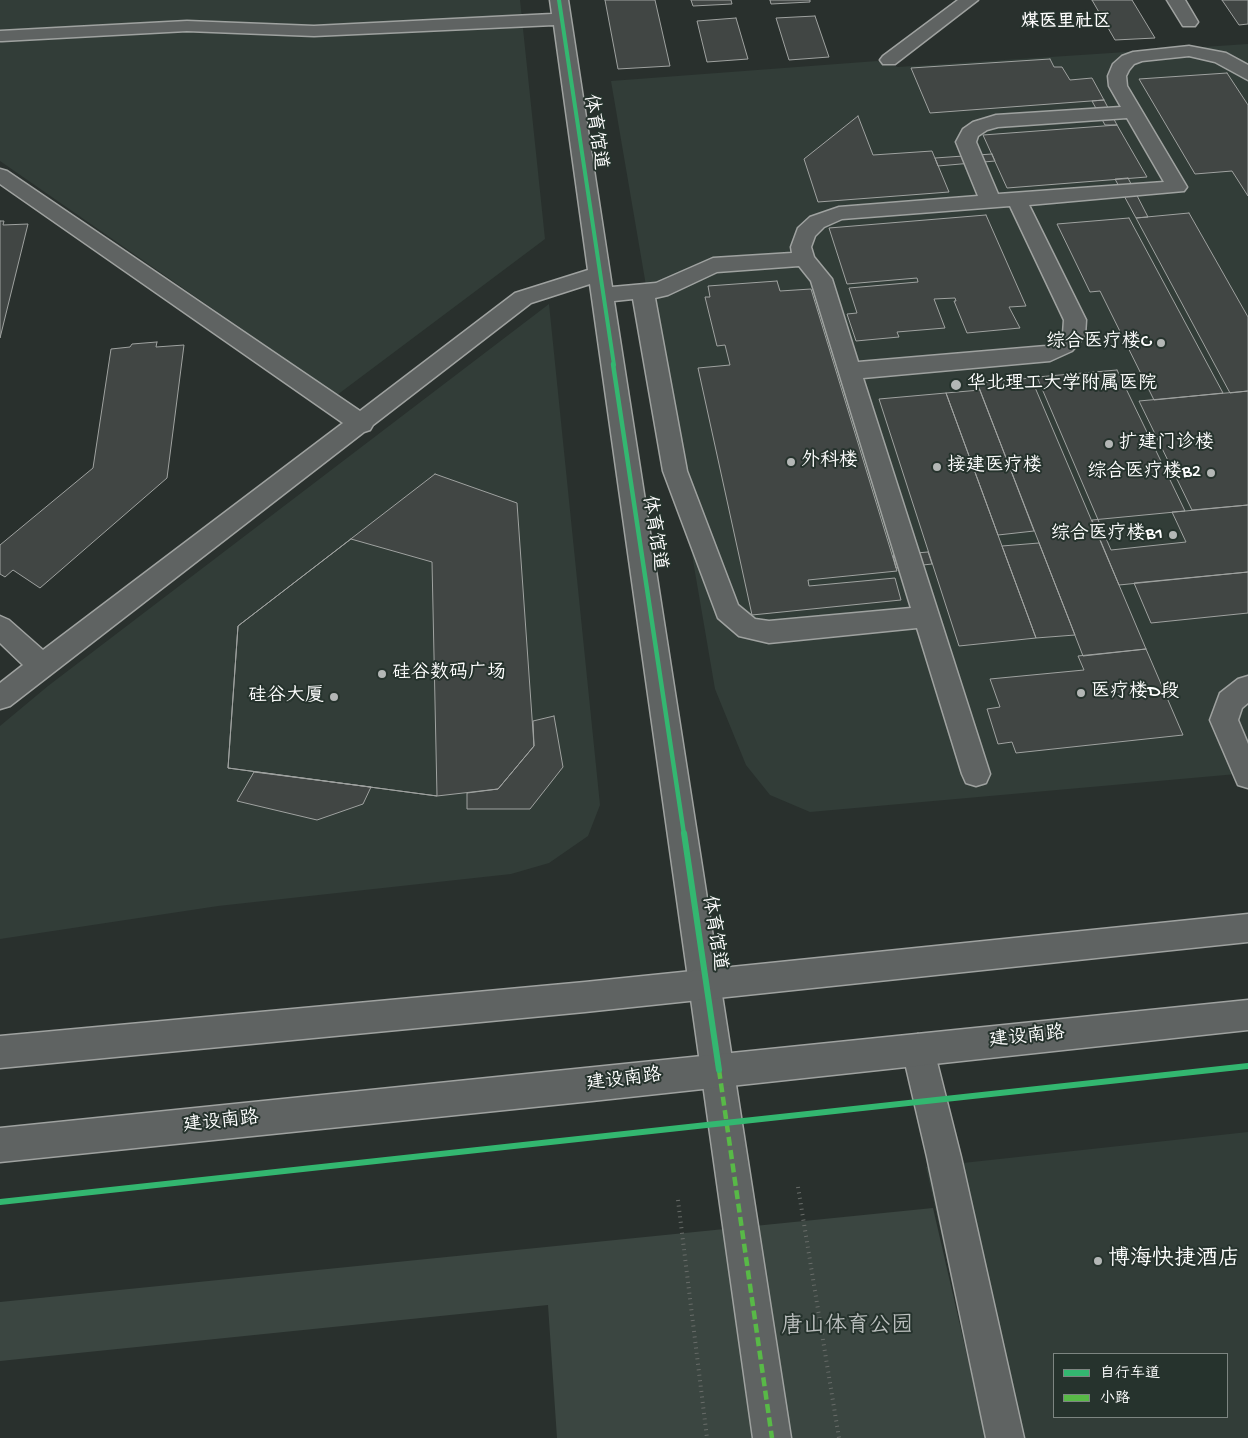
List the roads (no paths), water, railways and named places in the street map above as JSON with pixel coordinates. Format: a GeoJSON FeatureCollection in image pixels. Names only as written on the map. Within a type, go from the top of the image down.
{"type":"FeatureCollection","features":[{"type":"Feature","properties":{"kind":"main road"},"geometry":{"type":"LineString","coordinates":[[889,60],[969,0]]}},
{"type":"Feature","properties":{"kind":"main road"},"geometry":{"type":"LineString","coordinates":[[1176,0],[1189,22]]}},
{"type":"Feature","properties":{"kind":"main road"},"geometry":{"type":"LineString","coordinates":[[2,36],[187,26],[314,31],[561,9]]}},
{"type":"Feature","properties":{"kind":"main road","name":"体育馆道"},"geometry":{"type":"LineString","coordinates":[[561,9],[772,1438]]}},
{"type":"Feature","properties":{"kind":"main road"},"geometry":{"type":"LineString","coordinates":[[976,774],[821,279],[804,259],[801,247],[805,233],[817,222],[840,214],[1177,187],[1118,86],[1120,68],[1128,60],[1140,56],[1188,52],[1207,53],[1230,61],[1248,74]]}},
{"type":"Feature","properties":{"kind":"main road"},"geometry":{"type":"LineString","coordinates":[[991,202],[966,142],[970,133],[980,126],[996,121],[1133,112]]}},
{"type":"Feature","properties":{"kind":"main road"},"geometry":{"type":"LineString","coordinates":[[0,175],[362,424]]}},
{"type":"Feature","properties":{"kind":"main road"},"geometry":{"type":"LineString","coordinates":[[850,371],[1050,353],[1064,346],[1074,336],[1075,320],[1017,200]]}},
{"type":"Feature","properties":{"kind":"main road"},"geometry":{"type":"LineString","coordinates":[[0,698],[362,424],[523,298],[601,284],[643,292],[660,290],[677,284],[713,265],[804,259]]}},
{"type":"Feature","properties":{"kind":"main road"},"geometry":{"type":"LineString","coordinates":[[643,292],[675,472],[727,611],[748,628],[769,632],[927,617]]}},
{"type":"Feature","properties":{"kind":"main road"},"geometry":{"type":"LineString","coordinates":[[0,627],[42,666]]}},
{"type":"Feature","properties":{"kind":"main road"},"geometry":{"type":"LineString","coordinates":[[1248,687],[1230,701],[1224,720],[1248,776]]}},
{"type":"Feature","properties":{"kind":"main road"},"geometry":{"type":"LineString","coordinates":[[0,1052],[705,985],[1248,928]]}},
{"type":"Feature","properties":{"kind":"main road","name":"建设南路"},"geometry":{"type":"LineString","coordinates":[[0,1145],[592,1086],[719,1070],[1248,1015]]}},
{"type":"Feature","properties":{"kind":"main road"},"geometry":{"type":"LineString","coordinates":[[918,1050],[944,1157],[1005,1438]]}},
{"type":"Feature","properties":{"kind":"place","name":"综合医疗楼C"},"geometry":{"type":"Point","coordinates":[1161,343]}},
{"type":"Feature","properties":{"kind":"place","name":"华北理工大学附属医院"},"geometry":{"type":"Point","coordinates":[956,385]}},
{"type":"Feature","properties":{"kind":"place","name":"扩建门诊楼"},"geometry":{"type":"Point","coordinates":[1109,444]}},
{"type":"Feature","properties":{"kind":"place","name":"外科楼"},"geometry":{"type":"Point","coordinates":[791,462]}},
{"type":"Feature","properties":{"kind":"place","name":"接建医疗楼"},"geometry":{"type":"Point","coordinates":[937,467]}},
{"type":"Feature","properties":{"kind":"place","name":"综合医疗楼B2"},"geometry":{"type":"Point","coordinates":[1211,473]}},
{"type":"Feature","properties":{"kind":"place","name":"综合医疗楼B1"},"geometry":{"type":"Point","coordinates":[1173,535]}},
{"type":"Feature","properties":{"kind":"place","name":"硅谷数码广场"},"geometry":{"type":"Point","coordinates":[382,674]}},
{"type":"Feature","properties":{"kind":"place","name":"医疗楼D段"},"geometry":{"type":"Point","coordinates":[1081,693]}},
{"type":"Feature","properties":{"kind":"place","name":"硅谷大厦"},"geometry":{"type":"Point","coordinates":[334,697]}},
{"type":"Feature","properties":{"kind":"place","name":"博海快捷酒店"},"geometry":{"type":"Point","coordinates":[1098,1261]}},
{"type":"Feature","properties":{"kind":"district","name":"煤医里社区"},"geometry":{"type":"Point","coordinates":[1066,23]}},
{"type":"Feature","properties":{"kind":"park label","name":"唐山体育公园"},"geometry":{"type":"Point","coordinates":[847,1328]}}]}
